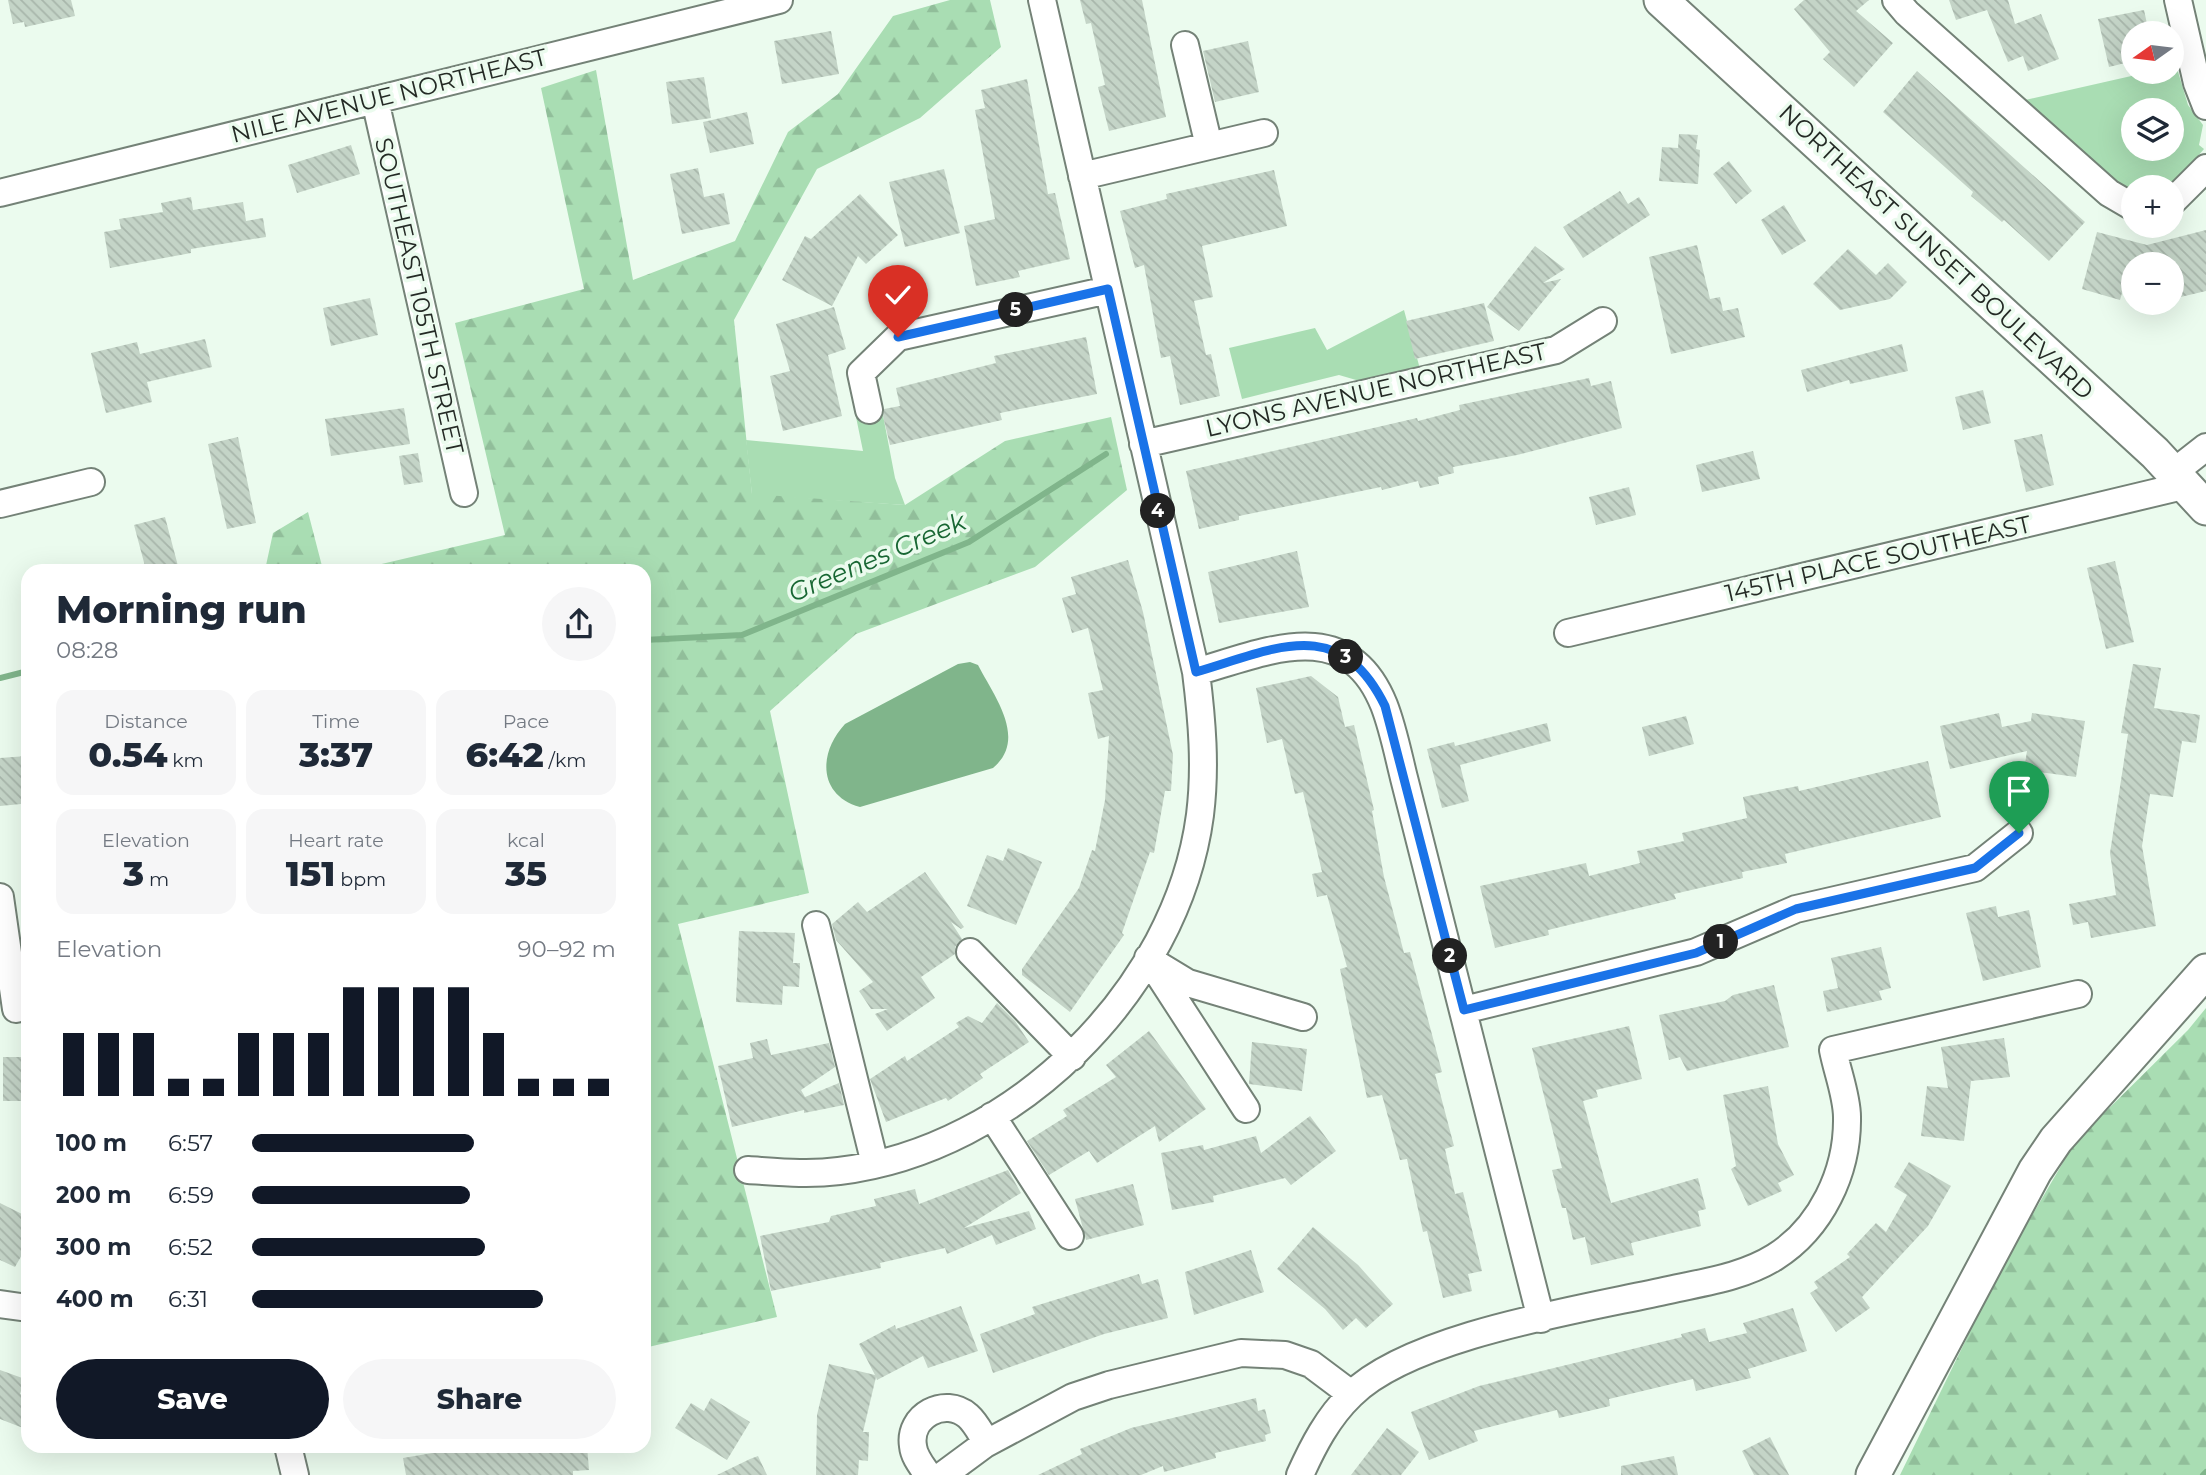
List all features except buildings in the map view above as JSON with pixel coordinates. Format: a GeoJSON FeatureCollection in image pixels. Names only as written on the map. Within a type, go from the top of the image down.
{"type":"FeatureCollection","features":[{"type":"Feature","properties":{"kind":"main road","name":"NORTHEAST SUNSET BOULEVARD"},"geometry":{"type":"LineString","coordinates":[[1661,0],[2189,488]]}},
{"type":"Feature","properties":{"kind":"main road"},"geometry":{"type":"LineString","coordinates":[[1872,1475],[2035,1171],[2056,1140],[2206,971]]}},
{"type":"Feature","properties":{"kind":"street","name":"NILE AVENUE NORTHEAST"},"geometry":{"type":"LineString","coordinates":[[0,193],[779,0]]}},
{"type":"Feature","properties":{"kind":"street"},"geometry":{"type":"LineString","coordinates":[[748,1170],[804,1174],[875,1164],[947,1140],[992,1116],[1048,1079],[1107,1019],[1148,958],[1172,911],[1191,860],[1200,817],[1204,766],[1196,672],[1042,0]]}},
{"type":"Feature","properties":{"kind":"street"},"geometry":{"type":"LineString","coordinates":[[1896,0],[1907,13],[2068,157],[2121,200]]}},
{"type":"Feature","properties":{"kind":"street"},"geometry":{"type":"LineString","coordinates":[[2178,0],[2197,83],[2206,106]]}},
{"type":"Feature","properties":{"kind":"street"},"geometry":{"type":"LineString","coordinates":[[1185,46],[1209,146]]}},
{"type":"Feature","properties":{"kind":"street","name":"SOUTHEAST 105TH STREET"},"geometry":{"type":"LineString","coordinates":[[375,100],[464,493]]}},
{"type":"Feature","properties":{"kind":"street"},"geometry":{"type":"LineString","coordinates":[[1082,176],[1264,133]]}},
{"type":"Feature","properties":{"kind":"street"},"geometry":{"type":"LineString","coordinates":[[2184,189],[2206,168]]}},
{"type":"Feature","properties":{"kind":"street"},"geometry":{"type":"LineString","coordinates":[[869,410],[861,373],[898,337],[1108,289]]}},
{"type":"Feature","properties":{"kind":"street","name":"LYONS AVENUE NORTHEAST"},"geometry":{"type":"LineString","coordinates":[[1143,444],[1556,350],[1603,321]]}},
{"type":"Feature","properties":{"kind":"street"},"geometry":{"type":"LineString","coordinates":[[2189,488],[2206,447]]}},
{"type":"Feature","properties":{"kind":"street"},"geometry":{"type":"LineString","coordinates":[[0,504],[91,482]]}},
{"type":"Feature","properties":{"kind":"street","name":"145TH PLACE SOUTHEAST"},"geometry":{"type":"LineString","coordinates":[[1568,633],[2189,488]]}},
{"type":"Feature","properties":{"kind":"street"},"geometry":{"type":"LineString","coordinates":[[1196,672],[1285,646],[1307,645],[1340,653],[1358,665],[1372,681],[1385,706],[1541,1319]]}},
{"type":"Feature","properties":{"kind":"street"},"geometry":{"type":"LineString","coordinates":[[1464,1010],[1696,953],[1796,909],[1975,868],[2019,833]]}},
{"type":"Feature","properties":{"kind":"street"},"geometry":{"type":"LineString","coordinates":[[0,897],[15,1009]]}},
{"type":"Feature","properties":{"kind":"street"},"geometry":{"type":"LineString","coordinates":[[816,925],[875,1164]]}},
{"type":"Feature","properties":{"kind":"street"},"geometry":{"type":"LineString","coordinates":[[970,952],[1072,1057]]}},
{"type":"Feature","properties":{"kind":"street"},"geometry":{"type":"LineString","coordinates":[[1148,958],[1188,983],[1303,1017]]}},
{"type":"Feature","properties":{"kind":"street"},"geometry":{"type":"LineString","coordinates":[[1148,958],[1246,1109]]}},
{"type":"Feature","properties":{"kind":"street"},"geometry":{"type":"LineString","coordinates":[[1300,1475],[1314,1443],[1351,1394],[1405,1359],[1447,1344],[1541,1319],[1723,1278],[1775,1257],[1799,1238],[1833,1191],[1841,1163],[1847,1116],[1833,1050],[2078,994]]}},
{"type":"Feature","properties":{"kind":"street"},"geometry":{"type":"LineString","coordinates":[[992,1116],[1070,1236]]}},
{"type":"Feature","properties":{"kind":"street"},"geometry":{"type":"LineString","coordinates":[[0,1304],[21,1307]]}},
{"type":"Feature","properties":{"kind":"street"},"geometry":{"type":"LineString","coordinates":[[987,1443],[968,1416],[960,1411],[939,1408],[921,1418],[912,1437],[916,1457],[942,1474],[987,1443],[1073,1397],[1109,1385],[1241,1353],[1266,1352],[1311,1364],[1351,1394]]}},
{"type":"Feature","properties":{"kind":"street"},"geometry":{"type":"LineString","coordinates":[[290,1453],[295,1475]]}},
{"type":"Feature","properties":{"kind":"green space"},"geometry":{"type":"Polygon","coordinates":[[[950,0],[990,0],[1001,47],[920,118],[817,169],[734,320],[752,494],[905,505],[1005,441],[1111,417],[1127,490],[1035,567],[856,634],[770,711],[809,893],[678,924],[777,1317],[651,1346],[651,564],[382,564],[505,535],[455,323],[584,289],[541,88],[596,70],[633,280],[735,241],[788,132],[838,94],[893,16],[950,0]]]}},
{"type":"Feature","properties":{"kind":"green space"},"geometry":{"type":"Polygon","coordinates":[[[2121,78],[2121,84],[2182,84],[2188,105],[2203,125],[2199,145],[2204,149],[2181,175],[2121,175],[2121,187],[2025,100],[2121,78]]]}},
{"type":"Feature","properties":{"kind":"green space"},"geometry":{"type":"Polygon","coordinates":[[[1404,310],[1420,369],[1363,382],[1339,375],[1242,399],[1229,348],[1315,328],[1327,350],[1404,310]]]}},
{"type":"Feature","properties":{"kind":"green space"},"geometry":{"type":"Polygon","coordinates":[[[882,410],[895,478],[905,505],[752,495],[746,440],[863,451],[856,417],[882,410]]]}},
{"type":"Feature","properties":{"kind":"green space"},"geometry":{"type":"Polygon","coordinates":[[[308,512],[321,564],[266,564],[273,533],[308,512]]]}},
{"type":"Feature","properties":{"kind":"green space"},"geometry":{"type":"Polygon","coordinates":[[[2206,1008],[2206,1475],[1900,1475],[2000,1270],[2075,1142],[2188,1030],[2206,1008]]]}},
{"type":"Feature","properties":{"kind":"shaded area"},"geometry":{"type":"Polygon","coordinates":[[[970,662],[978,665],[1005,717],[1008,744],[1003,757],[993,768],[860,807],[836,793],[827,772],[827,760],[836,735],[845,724],[958,664],[970,662]]]}},
{"type":"Feature","properties":{"kind":"waterway","name":"Greenes Creek"},"geometry":{"type":"LineString","coordinates":[[651,640],[742,635],[969,542],[1106,454]]}},
{"type":"Feature","properties":{"kind":"waterway","name":"Greenes Creek"},"geometry":{"type":"LineString","coordinates":[[0,678],[21,673]]}},
{"type":"Feature","properties":{"kind":"waterway"},"geometry":{"type":"LineString","coordinates":[[2203,1475],[2206,1472]]}},
{"type":"Feature","properties":{"kind":"route"},"geometry":{"type":"LineString","coordinates":[[898,337],[1108,289],[1196,672],[1285,646],[1307,645],[1340,653],[1358,665],[1372,681],[1385,706],[1464,1010],[1696,953],[1796,909],[1975,868],[2019,833]]}}]}
